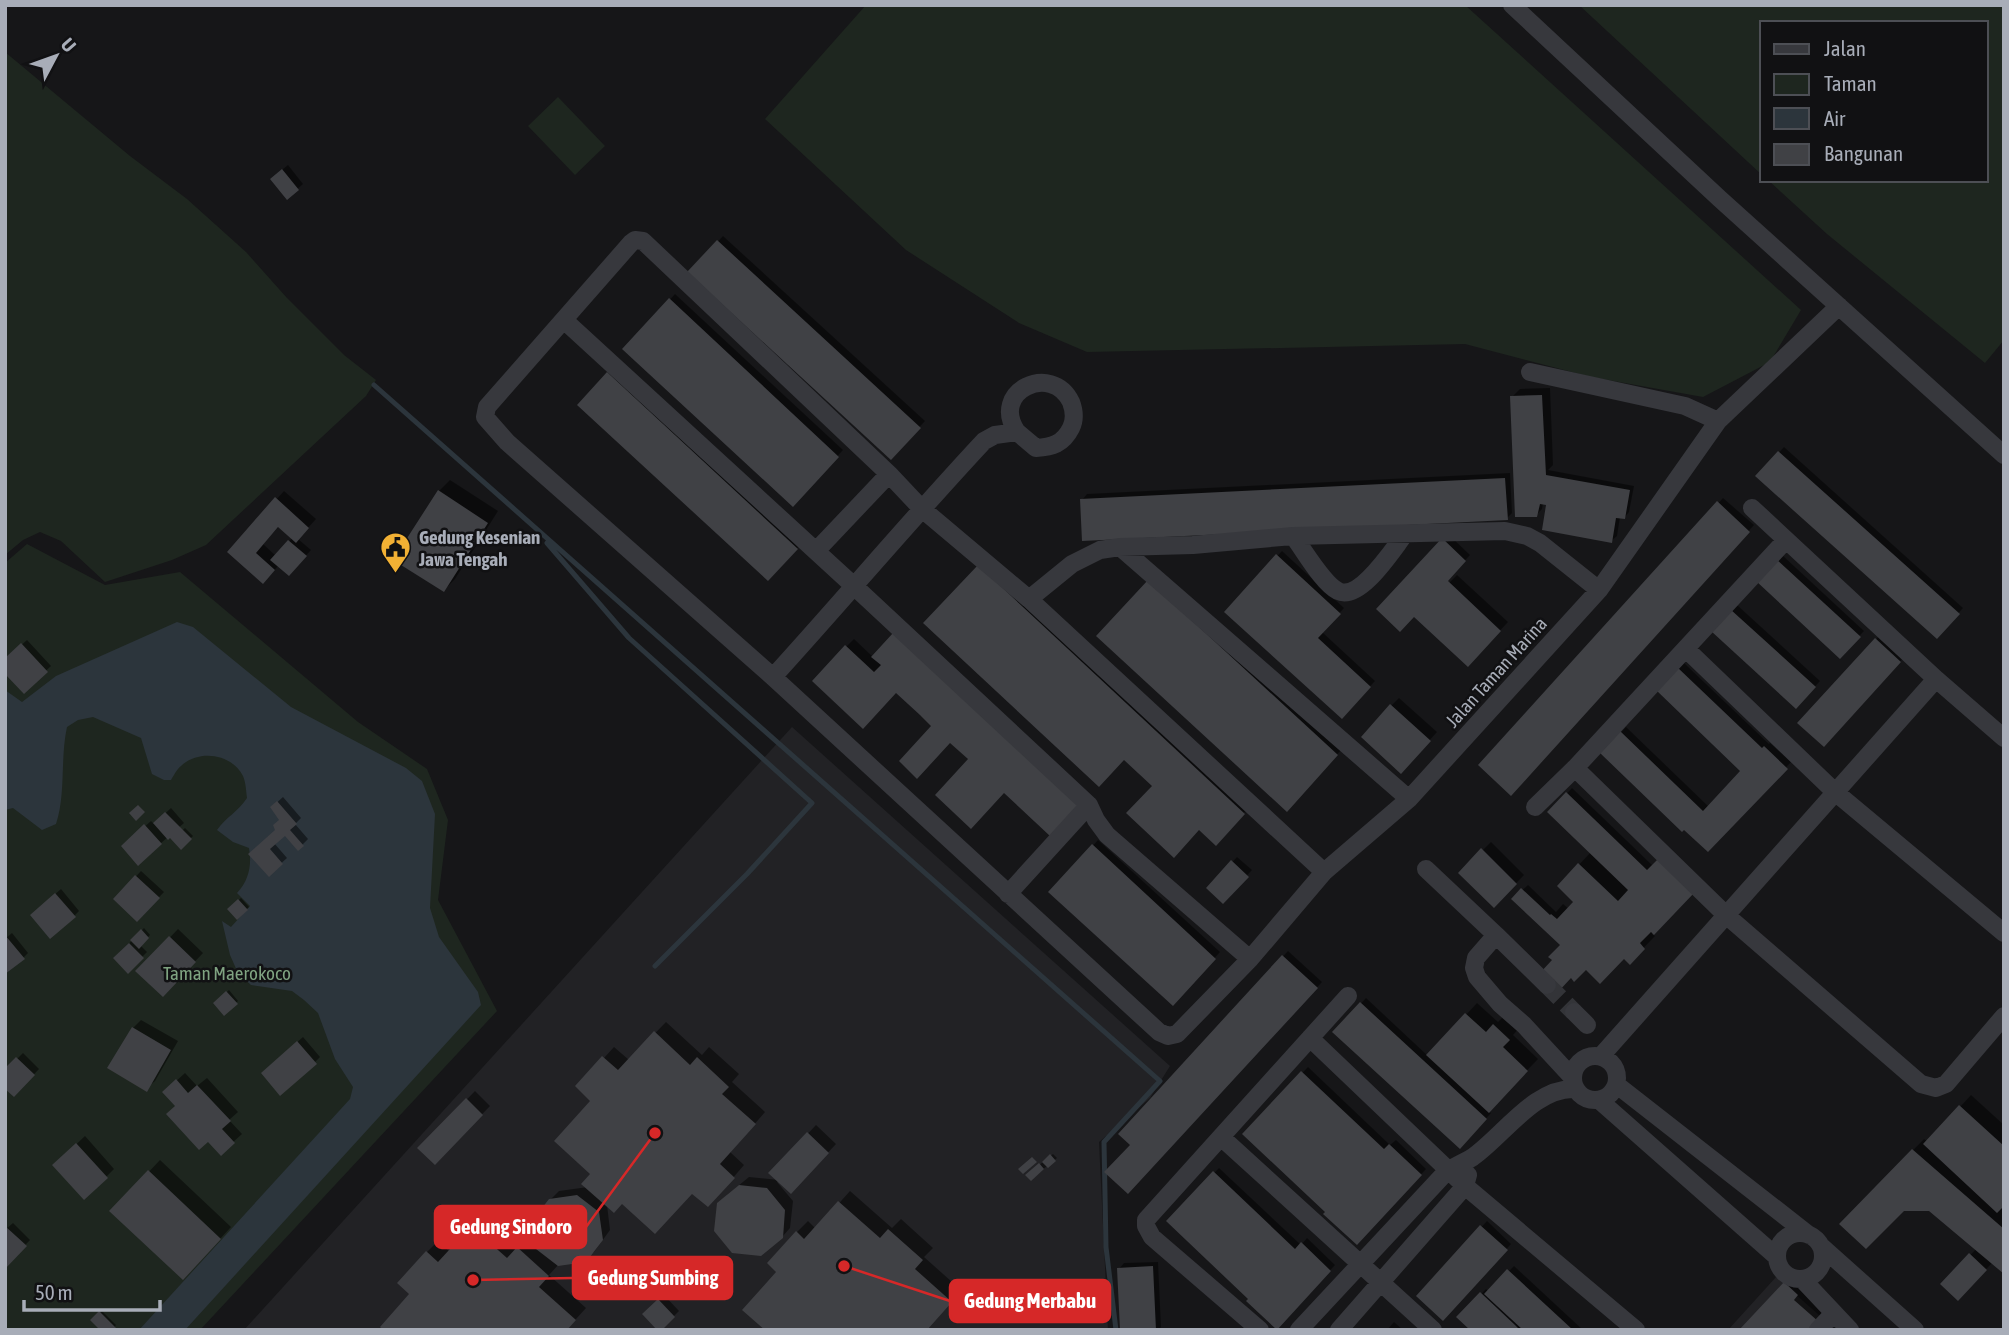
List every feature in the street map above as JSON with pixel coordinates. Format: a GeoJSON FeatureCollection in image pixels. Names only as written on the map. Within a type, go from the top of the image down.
{"type":"FeatureCollection","features":[{"type":"Feature","properties":{"kind":"street"},"geometry":{"type":"LineString","coordinates":[[1512,5],[2004,455]]}},
{"type":"Feature","properties":{"kind":"street"},"geometry":{"type":"LineString","coordinates":[[1089,805],[1008,894],[773,677],[507,442],[485,417],[487,407],[631,243],[635,240],[643,241],[889,474],[921,508],[1029,599],[1324,872]]}},
{"type":"Feature","properties":{"kind":"street","name":"Jalan Taman Marina"},"geometry":{"type":"LineString","coordinates":[[1008,894],[1159,1032],[1168,1036],[1177,1034],[1250,959],[1324,872],[1409,799],[1599,590],[1718,421],[1839,306]]}},
{"type":"Feature","properties":{"kind":"street"},"geometry":{"type":"LineString","coordinates":[[565,321],[1089,805],[1107,835],[1250,959]]}},
{"type":"Feature","properties":{"kind":"street"},"geometry":{"type":"LineString","coordinates":[[1530,372],[1685,406],[1718,421]]}},
{"type":"Feature","properties":{"kind":"street"},"geometry":{"type":"LineString","coordinates":[[773,677],[855,587],[921,508],[984,442],[995,435],[1017,432]]}},
{"type":"Feature","properties":{"kind":"street"},"geometry":{"type":"LineString","coordinates":[[817,551],[889,474]]}},
{"type":"Feature","properties":{"kind":"street"},"geometry":{"type":"LineString","coordinates":[[1752,508],[1936,679],[2004,738]]}},
{"type":"Feature","properties":{"kind":"street"},"geometry":{"type":"LineString","coordinates":[[1029,599],[1087,555],[1120,547],[1193,545],[1293,536],[1505,531],[1527,536],[1599,590]]}},
{"type":"Feature","properties":{"kind":"street"},"geometry":{"type":"LineString","coordinates":[[1293,536],[1339,592],[1350,593],[1359,589],[1371,577],[1405,534]]}},
{"type":"Feature","properties":{"kind":"street"},"geometry":{"type":"LineString","coordinates":[[1535,807],[1575,768],[1785,541]]}},
{"type":"Feature","properties":{"kind":"street"},"geometry":{"type":"LineString","coordinates":[[1120,547],[1409,799]]}},
{"type":"Feature","properties":{"kind":"street"},"geometry":{"type":"LineString","coordinates":[[1686,649],[1835,792],[2004,933]]}},
{"type":"Feature","properties":{"kind":"street"},"geometry":{"type":"LineString","coordinates":[[1601,1056],[1936,679]]}},
{"type":"Feature","properties":{"kind":"street"},"geometry":{"type":"LineString","coordinates":[[1575,768],[1727,916],[1922,1084],[1936,1088],[1946,1084],[2004,1016]]}},
{"type":"Feature","properties":{"kind":"street"},"geometry":{"type":"LineString","coordinates":[[1426,869],[1547,985]]}},
{"type":"Feature","properties":{"kind":"street"},"geometry":{"type":"LineString","coordinates":[[1496,935],[1476,958],[1474,968],[1477,977],[1500,1004],[1524,1025],[1582,1096],[1599,1100],[1777,1258]]}},
{"type":"Feature","properties":{"kind":"street"},"geometry":{"type":"LineString","coordinates":[[1260,1330],[1152,1237],[1146,1226],[1147,1215],[1348,996]]}},
{"type":"Feature","properties":{"kind":"street"},"geometry":{"type":"LineString","coordinates":[[1310,1038],[1465,1186],[1636,1330]]}},
{"type":"Feature","properties":{"kind":"street"},"geometry":{"type":"LineString","coordinates":[[1574,1083],[1576,1066],[1582,1059],[1591,1055],[1601,1056],[1612,1062],[1618,1073],[1617,1085],[1610,1095],[1599,1100]]}},
{"type":"Feature","properties":{"kind":"street"},"geometry":{"type":"LineString","coordinates":[[1299,1330],[1448,1170],[1472,1158],[1539,1100],[1574,1083]]}},
{"type":"Feature","properties":{"kind":"street"},"geometry":{"type":"LineString","coordinates":[[1617,1085],[1815,1241],[1915,1330]]}},
{"type":"Feature","properties":{"kind":"street"},"geometry":{"type":"LineString","coordinates":[[1220,1137],[1381,1280],[1433,1330]]}},
{"type":"Feature","properties":{"kind":"street"},"geometry":{"type":"LineString","coordinates":[[1339,1330],[1465,1186],[1472,1158]]}},
{"type":"Feature","properties":{"kind":"street"},"geometry":{"type":"LineString","coordinates":[[1802,1279],[1817,1272],[1822,1264],[1815,1241],[1800,1233],[1783,1240],[1777,1258],[1780,1267],[1786,1274],[1802,1279],[1850,1330]]}},
{"type":"Feature","properties":{"kind":"street"},"geometry":{"type":"LineString","coordinates":[[1818,1330],[1833,1314]]}},
{"type":"Feature","properties":{"kind":"shaded area"},"geometry":{"type":"Polygon","coordinates":[[[792,727],[1170,1066],[1150,1098],[1099,1142],[1108,1330],[244,1330],[792,727]]]}},
{"type":"Feature","properties":{"kind":"shaded area"},"geometry":{"type":"Polygon","coordinates":[[[1776,1277],[1836,1330],[1728,1330],[1776,1277]]]}},
{"type":"Feature","properties":{"kind":"green space"},"geometry":{"type":"Polygon","coordinates":[[[866,5],[1465,5],[1801,310],[1770,362],[1703,397],[1591,377],[1465,344],[1087,352],[1019,323],[906,250],[765,119],[866,5]]]}},
{"type":"Feature","properties":{"kind":"green space"},"geometry":{"type":"Polygon","coordinates":[[[1579,5],[2004,5],[2004,340],[1985,363],[1827,234],[1770,182],[1988,182],[1988,21],[1760,21],[1760,173],[1579,5]]]}},
{"type":"Feature","properties":{"kind":"green space"},"geometry":{"type":"Polygon","coordinates":[[[5,52],[130,156],[187,199],[246,252],[344,355],[376,380],[366,396],[206,545],[172,560],[105,582],[61,541],[40,532],[23,540],[5,555],[5,52]]]}},
{"type":"Feature","properties":{"kind":"green space"},"geometry":{"type":"Polygon","coordinates":[[[558,97],[605,146],[575,175],[528,126],[558,97]]]}},
{"type":"Feature","properties":{"kind":"green space","name":"Taman Maerokoco"},"geometry":{"type":"Polygon","coordinates":[[[27,544],[105,585],[180,572],[358,722],[427,769],[448,820],[438,900],[497,1011],[200,1330],[5,1330],[5,563],[27,544]]]}},
{"type":"Feature","properties":{"kind":"water"},"geometry":{"type":"Polygon","coordinates":[[[177,622],[193,627],[291,707],[406,768],[422,781],[435,814],[430,908],[439,937],[478,992],[481,1005],[185,1330],[139,1330],[350,1099],[353,1087],[335,1059],[318,1013],[292,991],[251,985],[238,973],[230,955],[222,921],[231,927],[250,906],[237,893],[249,872],[249,848],[233,842],[217,830],[247,798],[243,776],[231,763],[215,756],[197,757],[180,767],[171,780],[164,780],[152,774],[141,738],[93,717],[78,720],[67,727],[61,801],[56,824],[42,830],[13,808],[5,810],[5,690],[22,702],[56,676],[177,622]]]}},
{"type":"Feature","properties":{"kind":"building"},"geometry":{"type":"Polygon","coordinates":[[[282,169],[299,190],[287,200],[270,179],[282,169]]]}},
{"type":"Feature","properties":{"kind":"building"},"geometry":{"type":"Polygon","coordinates":[[[717,240],[921,428],[891,460],[687,272],[717,240]]]}},
{"type":"Feature","properties":{"kind":"building"},"geometry":{"type":"Polygon","coordinates":[[[669,298],[839,457],[793,507],[622,349],[669,298]]]}},
{"type":"Feature","properties":{"kind":"building"},"geometry":{"type":"Polygon","coordinates":[[[607,372],[798,549],[768,581],[577,405],[607,372]]]}},
{"type":"Feature","properties":{"kind":"building"},"geometry":{"type":"Polygon","coordinates":[[[1542,395],[1546,475],[1630,490],[1625,519],[1616,518],[1612,543],[1542,530],[1546,505],[1540,504],[1537,517],[1515,517],[1510,396],[1542,395]]]}},
{"type":"Feature","properties":{"kind":"building"},"geometry":{"type":"Polygon","coordinates":[[[1778,451],[1960,614],[1937,639],[1755,476],[1778,451]]]}},
{"type":"Feature","properties":{"kind":"building"},"geometry":{"type":"Polygon","coordinates":[[[1505,478],[1508,520],[1082,541],[1080,499],[1505,478]]]}},
{"type":"Feature","properties":{"kind":"building"},"geometry":{"type":"Polygon","coordinates":[[[438,490],[488,523],[444,592],[393,560],[438,490]]]}},
{"type":"Feature","properties":{"kind":"building"},"geometry":{"type":"Polygon","coordinates":[[[275,497],[309,528],[296,543],[278,527],[256,553],[275,570],[263,584],[227,552],[275,497]]]}},
{"type":"Feature","properties":{"kind":"building"},"geometry":{"type":"Polygon","coordinates":[[[1717,501],[1750,532],[1511,796],[1478,765],[1717,501]]]}},
{"type":"Feature","properties":{"kind":"building"},"geometry":{"type":"Polygon","coordinates":[[[1442,538],[1466,561],[1448,581],[1501,631],[1468,667],[1414,617],[1400,632],[1376,609],[1442,538]]]}},
{"type":"Feature","properties":{"kind":"building"},"geometry":{"type":"Polygon","coordinates":[[[288,540],[307,556],[289,576],[270,560],[288,540]]]}},
{"type":"Feature","properties":{"kind":"building"},"geometry":{"type":"Polygon","coordinates":[[[1276,554],[1341,614],[1318,638],[1371,687],[1342,719],[1224,612],[1276,554]]]}},
{"type":"Feature","properties":{"kind":"building"},"geometry":{"type":"Polygon","coordinates":[[[1776,559],[1861,637],[1840,659],[1756,581],[1776,559]]]}},
{"type":"Feature","properties":{"kind":"building"},"geometry":{"type":"Polygon","coordinates":[[[978,565],[1245,814],[1216,846],[1199,830],[1174,858],[1126,813],[1152,786],[1124,760],[1099,787],[923,623],[978,565]]]}},
{"type":"Feature","properties":{"kind":"building"},"geometry":{"type":"Polygon","coordinates":[[[1148,580],[1338,755],[1287,812],[1096,636],[1148,580]]]}},
{"type":"Feature","properties":{"kind":"building"},"geometry":{"type":"Polygon","coordinates":[[[1730,609],[1816,687],[1796,709],[1711,631],[1730,609]]]}},
{"type":"Feature","properties":{"kind":"building"},"geometry":{"type":"Polygon","coordinates":[[[893,633],[1079,805],[1050,836],[1004,793],[971,829],[935,795],[968,759],[950,743],[917,779],[899,761],[931,726],[920,715],[896,693],[863,729],[812,681],[845,645],[874,672],[881,665],[871,657],[893,633]]]}},
{"type":"Feature","properties":{"kind":"building"},"geometry":{"type":"Polygon","coordinates":[[[1875,638],[1901,662],[1824,747],[1797,723],[1875,638]]]}},
{"type":"Feature","properties":{"kind":"building"},"geometry":{"type":"Polygon","coordinates":[[[21,643],[48,672],[24,694],[5,674],[5,658],[21,643]]]}},
{"type":"Feature","properties":{"kind":"building"},"geometry":{"type":"Polygon","coordinates":[[[1677,667],[1762,748],[1764,746],[1788,769],[1708,852],[1684,830],[1682,832],[1600,753],[1620,731],[1703,811],[1740,771],[1656,690],[1677,667]]]}},
{"type":"Feature","properties":{"kind":"building"},"geometry":{"type":"Polygon","coordinates":[[[1390,704],[1431,741],[1401,774],[1361,737],[1390,704]]]}},
{"type":"Feature","properties":{"kind":"building"},"geometry":{"type":"Polygon","coordinates":[[[1566,792],[1647,870],[1658,859],[1694,893],[1654,935],[1651,932],[1640,943],[1645,949],[1630,965],[1624,959],[1600,984],[1586,970],[1574,982],[1571,978],[1558,992],[1539,974],[1552,960],[1548,957],[1560,945],[1511,899],[1521,888],[1557,919],[1573,902],[1557,886],[1578,863],[1618,901],[1628,890],[1547,812],[1566,792]]]}},
{"type":"Feature","properties":{"kind":"building"},"geometry":{"type":"Polygon","coordinates":[[[277,801],[297,824],[290,830],[304,846],[298,851],[285,836],[270,849],[283,864],[269,877],[248,854],[275,830],[273,825],[279,820],[270,807],[277,801]]]}},
{"type":"Feature","properties":{"kind":"building"},"geometry":{"type":"Polygon","coordinates":[[[138,805],[145,812],[136,821],[129,813],[138,805]]]}},
{"type":"Feature","properties":{"kind":"building"},"geometry":{"type":"Polygon","coordinates":[[[165,812],[192,839],[181,850],[153,823],[165,812]]]}},
{"type":"Feature","properties":{"kind":"building"},"geometry":{"type":"Polygon","coordinates":[[[144,824],[162,844],[138,866],[121,846],[144,824]]]}},
{"type":"Feature","properties":{"kind":"building"},"geometry":{"type":"Polygon","coordinates":[[[1092,844],[1216,959],[1173,1006],[1048,892],[1092,844]]]}},
{"type":"Feature","properties":{"kind":"building"},"geometry":{"type":"Polygon","coordinates":[[[1481,848],[1517,884],[1494,908],[1458,873],[1481,848]]]}},
{"type":"Feature","properties":{"kind":"building"},"geometry":{"type":"Polygon","coordinates":[[[1231,860],[1249,877],[1223,904],[1206,888],[1231,860]]]}},
{"type":"Feature","properties":{"kind":"building"},"geometry":{"type":"Polygon","coordinates":[[[135,875],[160,898],[137,922],[113,899],[135,875]]]}},
{"type":"Feature","properties":{"kind":"building"},"geometry":{"type":"Polygon","coordinates":[[[55,893],[76,917],[50,939],[30,915],[55,893]]]}},
{"type":"Feature","properties":{"kind":"building"},"geometry":{"type":"Polygon","coordinates":[[[238,899],[248,910],[237,920],[227,909],[238,899]]]}},
{"type":"Feature","properties":{"kind":"building"},"geometry":{"type":"Polygon","coordinates":[[[141,929],[149,938],[139,949],[130,940],[141,929]]]}},
{"type":"Feature","properties":{"kind":"building"},"geometry":{"type":"Polygon","coordinates":[[[5,935],[25,959],[5,974],[5,935]]]}},
{"type":"Feature","properties":{"kind":"building"},"geometry":{"type":"Polygon","coordinates":[[[169,936],[196,962],[163,997],[135,971],[169,936]]]}},
{"type":"Feature","properties":{"kind":"building"},"geometry":{"type":"Polygon","coordinates":[[[129,943],[144,958],[128,974],[113,958],[129,943]]]}},
{"type":"Feature","properties":{"kind":"building"},"geometry":{"type":"Polygon","coordinates":[[[1282,955],[1318,988],[1128,1194],[1104,1172],[1130,1145],[1118,1134],[1282,955]]]}},
{"type":"Feature","properties":{"kind":"building"},"geometry":{"type":"Polygon","coordinates":[[[226,991],[238,1004],[224,1016],[213,1003],[226,991]]]}},
{"type":"Feature","properties":{"kind":"building"},"geometry":{"type":"Polygon","coordinates":[[[1360,1002],[1487,1119],[1460,1149],[1332,1032],[1360,1002]]]}},
{"type":"Feature","properties":{"kind":"building"},"geometry":{"type":"Polygon","coordinates":[[[1465,1013],[1486,1032],[1493,1024],[1510,1040],[1503,1047],[1528,1071],[1489,1113],[1426,1055],[1465,1013]]]}},
{"type":"Feature","properties":{"kind":"building"},"geometry":{"type":"Polygon","coordinates":[[[132,1027],[171,1050],[147,1092],[107,1068],[132,1027]]]}},
{"type":"Feature","properties":{"kind":"building"},"geometry":{"type":"Polygon","coordinates":[[[654,1031],[690,1065],[697,1057],[729,1087],[722,1094],[756,1124],[720,1164],[735,1178],[708,1207],[692,1194],[655,1234],[622,1204],[614,1213],[581,1184],[590,1174],[554,1141],[590,1101],[575,1086],[602,1056],[618,1070],[654,1031]]]}},
{"type":"Feature","properties":{"kind":"building"},"geometry":{"type":"Polygon","coordinates":[[[297,1041],[317,1064],[280,1096],[261,1073],[297,1041]]]}},
{"type":"Feature","properties":{"kind":"building"},"geometry":{"type":"Polygon","coordinates":[[[16,1057],[35,1075],[14,1097],[5,1089],[5,1068],[16,1057]]]}},
{"type":"Feature","properties":{"kind":"building"},"geometry":{"type":"Polygon","coordinates":[[[1301,1071],[1384,1149],[1389,1144],[1422,1175],[1357,1245],[1242,1134],[1301,1071]]]}},
{"type":"Feature","properties":{"kind":"building"},"geometry":{"type":"Polygon","coordinates":[[[176,1079],[188,1093],[197,1085],[231,1121],[222,1129],[235,1143],[221,1156],[208,1142],[199,1150],[166,1114],[175,1106],[162,1092],[176,1079]]]}},
{"type":"Feature","properties":{"kind":"building"},"geometry":{"type":"Polygon","coordinates":[[[466,1098],[483,1115],[435,1165],[417,1148],[466,1098]]]}},
{"type":"Feature","properties":{"kind":"building"},"geometry":{"type":"Polygon","coordinates":[[[1959,1105],[2004,1146],[2004,1206],[1997,1213],[1923,1144],[1959,1105]]]}},
{"type":"Feature","properties":{"kind":"building"},"geometry":{"type":"Polygon","coordinates":[[[807,1132],[829,1153],[791,1194],[768,1173],[807,1132]]]}},
{"type":"Feature","properties":{"kind":"building"},"geometry":{"type":"Polygon","coordinates":[[[76,1143],[108,1178],[84,1200],[52,1165],[76,1143]]]}},
{"type":"Feature","properties":{"kind":"building"},"geometry":{"type":"Polygon","coordinates":[[[1912,1149],[2004,1229],[2004,1274],[1929,1211],[1904,1211],[1866,1249],[1839,1224],[1912,1149]]]}},
{"type":"Feature","properties":{"kind":"building"},"geometry":{"type":"Polygon","coordinates":[[[1050,1154],[1056,1161],[1048,1168],[1042,1162],[1050,1154]]]}},
{"type":"Feature","properties":{"kind":"building"},"geometry":{"type":"Polygon","coordinates":[[[1032,1157],[1037,1162],[1023,1174],[1018,1169],[1032,1157]]]}},
{"type":"Feature","properties":{"kind":"building"},"geometry":{"type":"Polygon","coordinates":[[[1039,1163],[1044,1169],[1031,1181],[1025,1175],[1039,1163]]]}},
{"type":"Feature","properties":{"kind":"building"},"geometry":{"type":"Polygon","coordinates":[[[148,1170],[221,1239],[183,1280],[109,1211],[148,1170]]]}},
{"type":"Feature","properties":{"kind":"building"},"geometry":{"type":"Polygon","coordinates":[[[1213,1171],[1295,1249],[1301,1242],[1331,1271],[1277,1330],[1166,1221],[1213,1171]]]}},
{"type":"Feature","properties":{"kind":"building"},"geometry":{"type":"Polygon","coordinates":[[[739,1185],[767,1188],[785,1210],[783,1238],[761,1256],[732,1253],[714,1231],[717,1203],[739,1185]]]}},
{"type":"Feature","properties":{"kind":"building"},"geometry":{"type":"Polygon","coordinates":[[[577,1195],[599,1212],[603,1240],[586,1262],[558,1266],[536,1249],[532,1221],[549,1199],[577,1195]]]}},
{"type":"Feature","properties":{"kind":"building"},"geometry":{"type":"Polygon","coordinates":[[[838,1201],[880,1238],[888,1229],[923,1260],[915,1269],[952,1302],[927,1330],[765,1330],[742,1310],[776,1272],[767,1263],[796,1231],[804,1239],[838,1201]]]}},
{"type":"Feature","properties":{"kind":"building"},"geometry":{"type":"Polygon","coordinates":[[[1480,1225],[1508,1250],[1443,1321],[1416,1296],[1480,1225]]]}},
{"type":"Feature","properties":{"kind":"building"},"geometry":{"type":"Polygon","coordinates":[[[5,1226],[27,1246],[5,1269],[5,1226]]]}},
{"type":"Feature","properties":{"kind":"building"},"geometry":{"type":"Polygon","coordinates":[[[471,1226],[507,1258],[517,1247],[549,1276],[539,1287],[576,1320],[567,1330],[383,1330],[380,1327],[409,1294],[397,1283],[426,1251],[438,1262],[471,1226]]]}},
{"type":"Feature","properties":{"kind":"building"},"geometry":{"type":"Polygon","coordinates":[[[1969,1253],[1987,1270],[1958,1301],[1940,1284],[1969,1253]]]}},
{"type":"Feature","properties":{"kind":"building"},"geometry":{"type":"Polygon","coordinates":[[[1153,1266],[1156,1330],[1120,1330],[1117,1268],[1153,1266]]]}},
{"type":"Feature","properties":{"kind":"building"},"geometry":{"type":"Polygon","coordinates":[[[1507,1269],[1573,1330],[1523,1330],[1484,1294],[1507,1269]]]}},
{"type":"Feature","properties":{"kind":"building"},"geometry":{"type":"Polygon","coordinates":[[[1784,1282],[1798,1295],[1794,1300],[1819,1322],[1812,1330],[1739,1330],[1784,1282]]]}},
{"type":"Feature","properties":{"kind":"building"},"geometry":{"type":"Polygon","coordinates":[[[1480,1292],[1520,1330],[1470,1330],[1456,1317],[1480,1292]]]}},
{"type":"Feature","properties":{"kind":"building"},"geometry":{"type":"Polygon","coordinates":[[[658,1299],[675,1317],[662,1330],[657,1330],[642,1314],[658,1299]]]}},
{"type":"Feature","properties":{"kind":"building"},"geometry":{"type":"Polygon","coordinates":[[[99,1311],[116,1328],[114,1330],[100,1330],[90,1320],[99,1311]]]}},
{"type":"Feature","properties":{"kind":"waterway"},"geometry":{"type":"LineString","coordinates":[[374,385],[1160,1081],[1104,1142],[1106,1247],[1116,1330]]}},
{"type":"Feature","properties":{"kind":"waterway"},"geometry":{"type":"LineString","coordinates":[[547,543],[629,638],[812,803],[747,874],[655,966]]}},
{"type":"Feature","properties":{"kind":"tunnel"},"geometry":{"type":"LineString","coordinates":[[1547,985],[1574,1012]]}},
{"type":"Feature","properties":{"kind":"place","name":"Gedung Kesenian Jawa Tengah"},"geometry":{"type":"Point","coordinates":[396,575]}},
{"type":"Feature","properties":{"kind":"place","name":"Gedung Sindoro"},"geometry":{"type":"Point","coordinates":[655,1133]}},
{"type":"Feature","properties":{"kind":"place","name":"Gedung Merbabu"},"geometry":{"type":"Point","coordinates":[844,1266]}},
{"type":"Feature","properties":{"kind":"place","name":"Gedung Sumbing"},"geometry":{"type":"Point","coordinates":[473,1280]}}]}
